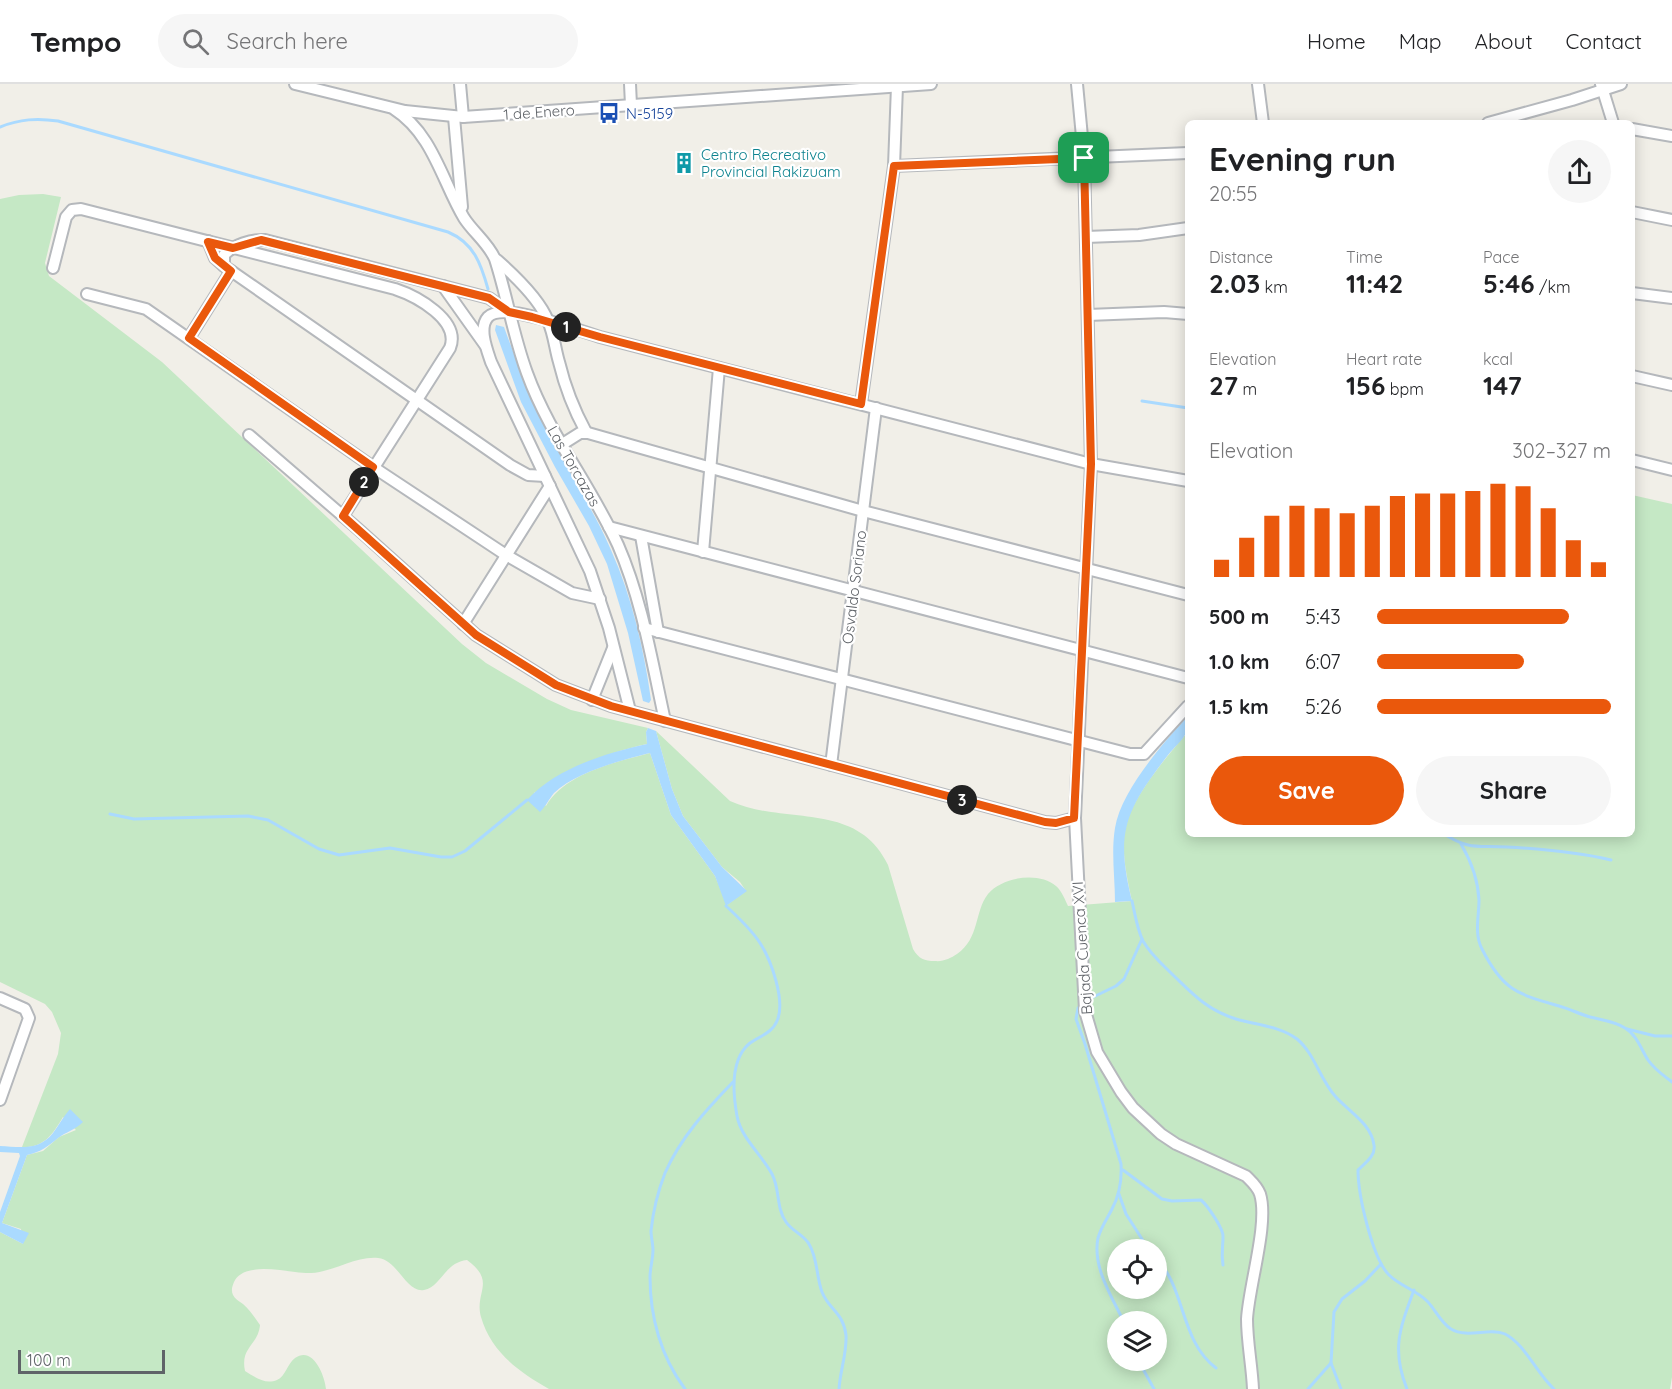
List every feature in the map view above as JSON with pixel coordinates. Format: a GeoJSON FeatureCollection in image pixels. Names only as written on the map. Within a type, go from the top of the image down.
{"type":"FeatureCollection","features":[{"type":"Feature","properties":{"kind":"street","name":"1 de Enero"},"geometry":{"type":"LineString","coordinates":[[295,84],[394,109],[458,117],[631,105],[803,89],[931,84]]}},
{"type":"Feature","properties":{"kind":"street","name":"Las Torcazas"},"geometry":{"type":"LineString","coordinates":[[460,84],[459,192],[465,219]]}},
{"type":"Feature","properties":{"kind":"street"},"geometry":{"type":"LineString","coordinates":[[630,84],[631,105]]}},
{"type":"Feature","properties":{"kind":"street","name":"Bajada Cuenca XVI"},"geometry":{"type":"LineString","coordinates":[[1077,84],[1084,158],[1091,464],[1074,818],[1085,1011],[1097,1052],[1133,1108],[1161,1134],[1176,1144],[1246,1176],[1255,1184],[1259,1192],[1262,1219],[1247,1321],[1253,1389]]}},
{"type":"Feature","properties":{"kind":"street"},"geometry":{"type":"LineString","coordinates":[[1258,84],[1263,120]]}},
{"type":"Feature","properties":{"kind":"street"},"geometry":{"type":"LineString","coordinates":[[1498,120],[1603,87],[1621,84]]}},
{"type":"Feature","properties":{"kind":"street"},"geometry":{"type":"LineString","coordinates":[[861,404],[903,85]]}},
{"type":"Feature","properties":{"kind":"street"},"geometry":{"type":"LineString","coordinates":[[1603,87],[1612,120]]}},
{"type":"Feature","properties":{"kind":"street","name":"Las Torcazas"},"geometry":{"type":"LineString","coordinates":[[394,109],[407,117],[423,136],[465,219],[492,251],[527,373],[561,445],[609,527],[626,566],[644,628],[665,721]]}},
{"type":"Feature","properties":{"kind":"street"},"geometry":{"type":"LineString","coordinates":[[1635,130],[1672,136]]}},
{"type":"Feature","properties":{"kind":"street"},"geometry":{"type":"LineString","coordinates":[[894,166],[1185,153]]}},
{"type":"Feature","properties":{"kind":"street"},"geometry":{"type":"LineString","coordinates":[[53,268],[66,217],[77,209],[406,292],[428,305],[447,326],[452,343],[343,516]]}},
{"type":"Feature","properties":{"kind":"street"},"geometry":{"type":"LineString","coordinates":[[1635,213],[1672,220]]}},
{"type":"Feature","properties":{"kind":"street"},"geometry":{"type":"LineString","coordinates":[[1086,237],[1139,235],[1185,228]]}},
{"type":"Feature","properties":{"kind":"street"},"geometry":{"type":"LineString","coordinates":[[189,338],[228,268],[224,255],[233,248],[256,240],[266,240],[489,298],[509,312]]}},
{"type":"Feature","properties":{"kind":"street"},"geometry":{"type":"LineString","coordinates":[[208,242],[215,258],[228,268],[516,469],[548,481]]}},
{"type":"Feature","properties":{"kind":"street"},"geometry":{"type":"LineString","coordinates":[[495,259],[512,273],[549,322],[559,364],[575,410],[586,432]]}},
{"type":"Feature","properties":{"kind":"street"},"geometry":{"type":"LineString","coordinates":[[443,286],[486,347]]}},
{"type":"Feature","properties":{"kind":"street"},"geometry":{"type":"LineString","coordinates":[[1635,293],[1672,298]]}},
{"type":"Feature","properties":{"kind":"street"},"geometry":{"type":"LineString","coordinates":[[87,294],[146,309],[373,467],[506,555],[572,593],[600,599]]}},
{"type":"Feature","properties":{"kind":"street"},"geometry":{"type":"LineString","coordinates":[[630,711],[600,599],[586,562],[495,372],[486,347],[484,332],[486,319],[497,312],[509,312],[549,322],[1091,464],[1185,480]]}},
{"type":"Feature","properties":{"kind":"street"},"geometry":{"type":"LineString","coordinates":[[1088,315],[1164,312],[1185,314]]}},
{"type":"Feature","properties":{"kind":"street"},"geometry":{"type":"LineString","coordinates":[[703,552],[719,368]]}},
{"type":"Feature","properties":{"kind":"street"},"geometry":{"type":"LineString","coordinates":[[1635,377],[1672,385]]}},
{"type":"Feature","properties":{"kind":"street","name":"Osvaldo Soriano"},"geometry":{"type":"LineString","coordinates":[[831,765],[876,408]]}},
{"type":"Feature","properties":{"kind":"street"},"geometry":{"type":"LineString","coordinates":[[561,445],[580,432],[586,432],[863,511],[1185,594]]}},
{"type":"Feature","properties":{"kind":"street"},"geometry":{"type":"LineString","coordinates":[[249,435],[463,624],[537,674],[592,700],[1045,822],[1056,823],[1074,818]]}},
{"type":"Feature","properties":{"kind":"street"},"geometry":{"type":"LineString","coordinates":[[1635,461],[1672,470]]}},
{"type":"Feature","properties":{"kind":"street"},"geometry":{"type":"LineString","coordinates":[[463,624],[548,481]]}},
{"type":"Feature","properties":{"kind":"street"},"geometry":{"type":"LineString","coordinates":[[609,527],[1185,677]]}},
{"type":"Feature","properties":{"kind":"street"},"geometry":{"type":"LineString","coordinates":[[641,536],[658,632]]}},
{"type":"Feature","properties":{"kind":"street"},"geometry":{"type":"LineString","coordinates":[[644,628],[1130,754],[1144,754],[1185,709]]}},
{"type":"Feature","properties":{"kind":"street"},"geometry":{"type":"LineString","coordinates":[[592,700],[614,647]]}},
{"type":"Feature","properties":{"kind":"street"},"geometry":{"type":"LineString","coordinates":[[0,998],[20,1006],[28,1013],[28,1023],[0,1100]]}},
{"type":"Feature","properties":{"kind":"green space"},"geometry":{"type":"Polygon","coordinates":[[[43,194],[61,197],[45,263],[49,276],[162,362],[462,644],[486,663],[547,699],[571,710],[648,728],[647,744],[588,763],[534,793],[546,806],[565,785],[578,777],[607,765],[650,753],[671,815],[715,876],[727,905],[746,891],[740,882],[722,867],[683,816],[672,789],[656,731],[730,801],[751,808],[839,823],[858,831],[875,845],[888,865],[913,949],[922,959],[928,961],[947,959],[964,948],[970,940],[980,909],[988,894],[1002,883],[1011,880],[1031,877],[1049,881],[1060,890],[1068,906],[1132,901],[1125,865],[1125,828],[1135,804],[1151,777],[1185,736],[1185,837],[1635,837],[1635,496],[1672,504],[1672,1377],[1670,1389],[549,1389],[517,1368],[492,1341],[481,1317],[480,1301],[483,1281],[476,1268],[467,1260],[453,1265],[430,1288],[418,1290],[412,1287],[385,1260],[369,1258],[311,1273],[258,1269],[240,1275],[234,1282],[232,1293],[260,1325],[259,1332],[245,1357],[245,1371],[260,1380],[273,1381],[282,1376],[295,1358],[301,1355],[307,1356],[317,1364],[326,1389],[0,1389],[0,1232],[23,1244],[21,1229],[2,1223],[27,1155],[43,1151],[59,1137],[76,1130],[63,1117],[47,1139],[30,1147],[22,1147],[58,1054],[61,1033],[52,1012],[45,1004],[0,982],[0,199],[43,194]]]}},
{"type":"Feature","properties":{"kind":"water"},"geometry":{"type":"Polygon","coordinates":[[[496,325],[504,327],[538,409],[611,550],[631,605],[641,643],[651,700],[649,703],[643,701],[628,633],[607,564],[589,526],[521,402],[495,330],[496,325]]]}},
{"type":"Feature","properties":{"kind":"water"},"geometry":{"type":"Polygon","coordinates":[[[1185,719],[1183,738],[1153,775],[1133,808],[1125,839],[1124,857],[1132,901],[1115,902],[1113,846],[1119,814],[1134,783],[1185,719]]]}},
{"type":"Feature","properties":{"kind":"water"},"geometry":{"type":"Polygon","coordinates":[[[648,728],[656,731],[672,789],[683,816],[722,867],[747,891],[726,906],[715,876],[671,815],[650,753],[626,759],[574,779],[554,793],[540,812],[527,800],[552,779],[582,763],[647,744],[648,728]]]}},
{"type":"Feature","properties":{"kind":"water"},"geometry":{"type":"Polygon","coordinates":[[[70,1109],[83,1122],[44,1149],[27,1155],[2,1223],[29,1233],[23,1244],[0,1232],[0,1212],[20,1156],[19,1153],[0,1152],[0,1146],[29,1147],[42,1143],[53,1133],[70,1109]]]}},
{"type":"Feature","properties":{"kind":"waterway"},"geometry":{"type":"LineString","coordinates":[[0,127],[29,120],[58,121],[448,232],[464,242],[475,255],[488,289]]}},
{"type":"Feature","properties":{"kind":"waterway"},"geometry":{"type":"LineString","coordinates":[[1142,401],[1185,408]]}},
{"type":"Feature","properties":{"kind":"waterway"},"geometry":{"type":"LineString","coordinates":[[110,814],[134,819],[248,816],[268,820],[319,849],[339,855],[390,848],[452,857],[465,851],[527,800]]}},
{"type":"Feature","properties":{"kind":"waterway"},"geometry":{"type":"LineString","coordinates":[[1449,837],[1461,843],[1475,846],[1546,850],[1611,860]]}},
{"type":"Feature","properties":{"kind":"waterway"},"geometry":{"type":"LineString","coordinates":[[1461,844],[1476,878],[1480,943],[1497,974],[1522,994],[1625,1028],[1636,1038],[1651,1064],[1672,1082]]}},
{"type":"Feature","properties":{"kind":"waterway"},"geometry":{"type":"LineString","coordinates":[[1132,901],[1143,941],[1173,975],[1217,1011],[1236,1019],[1276,1029],[1297,1039],[1308,1051],[1335,1096],[1364,1124],[1372,1137],[1374,1149],[1369,1159],[1358,1170],[1360,1194],[1377,1255],[1389,1275],[1423,1297],[1451,1329],[1464,1333],[1499,1332],[1505,1334],[1519,1345],[1554,1389]]}},
{"type":"Feature","properties":{"kind":"waterway"},"geometry":{"type":"LineString","coordinates":[[726,906],[748,928],[764,950],[773,970],[780,1003],[775,1025],[750,1043],[739,1058],[734,1077],[737,1116],[747,1139],[772,1174],[783,1217],[809,1244],[822,1292],[842,1321],[846,1335],[839,1389]]}},
{"type":"Feature","properties":{"kind":"waterway"},"geometry":{"type":"LineString","coordinates":[[1087,1000],[1116,986],[1124,979],[1142,939]]}},
{"type":"Feature","properties":{"kind":"waterway"},"geometry":{"type":"LineString","coordinates":[[1082,1004],[1078,1008],[1076,1019],[1121,1164],[1121,1181],[1117,1198],[1102,1227],[1097,1249],[1100,1271],[1118,1311]]}},
{"type":"Feature","properties":{"kind":"waterway"},"geometry":{"type":"LineString","coordinates":[[1627,1029],[1655,1036],[1672,1036]]}},
{"type":"Feature","properties":{"kind":"waterway"},"geometry":{"type":"LineString","coordinates":[[685,1389],[669,1364],[655,1322],[650,1277],[653,1250],[652,1224],[660,1187],[671,1160],[695,1124],[733,1082]]}},
{"type":"Feature","properties":{"kind":"waterway"},"geometry":{"type":"LineString","coordinates":[[1123,1170],[1162,1199],[1201,1200],[1215,1217],[1223,1233],[1223,1265]]}},
{"type":"Feature","properties":{"kind":"waterway"},"geometry":{"type":"LineString","coordinates":[[1119,1194],[1126,1214],[1142,1239]]}},
{"type":"Feature","properties":{"kind":"waterway"},"geometry":{"type":"LineString","coordinates":[[1308,1389],[1331,1363],[1334,1312],[1342,1299],[1365,1281],[1381,1264]]}},
{"type":"Feature","properties":{"kind":"waterway"},"geometry":{"type":"LineString","coordinates":[[1167,1273],[1196,1344],[1204,1357],[1216,1368]]}},
{"type":"Feature","properties":{"kind":"waterway"},"geometry":{"type":"LineString","coordinates":[[1407,1389],[1398,1350],[1401,1327],[1414,1290]]}},
{"type":"Feature","properties":{"kind":"waterway"},"geometry":{"type":"LineString","coordinates":[[1331,1363],[1341,1389]]}},
{"type":"Feature","properties":{"kind":"waterway"},"geometry":{"type":"LineString","coordinates":[[1144,1371],[1154,1389]]}},
{"type":"Feature","properties":{"kind":"place","name":"N-5159"},"geometry":{"type":"Point","coordinates":[609,113]}},
{"type":"Feature","properties":{"kind":"place","name":"Centro Recreativo Provincial Rakizuam"},"geometry":{"type":"Point","coordinates":[684,163]}},
{"type":"Feature","properties":{"kind":"route"},"geometry":{"type":"LineString","coordinates":[[1084,158],[1091,464],[1074,818],[1067,821],[1045,822],[611,706],[556,685],[476,635],[343,516],[373,467],[189,338],[231,271],[215,258],[208,242],[233,248],[251,241],[266,240],[489,298],[509,312],[861,404],[894,166],[1084,158]]}}]}
